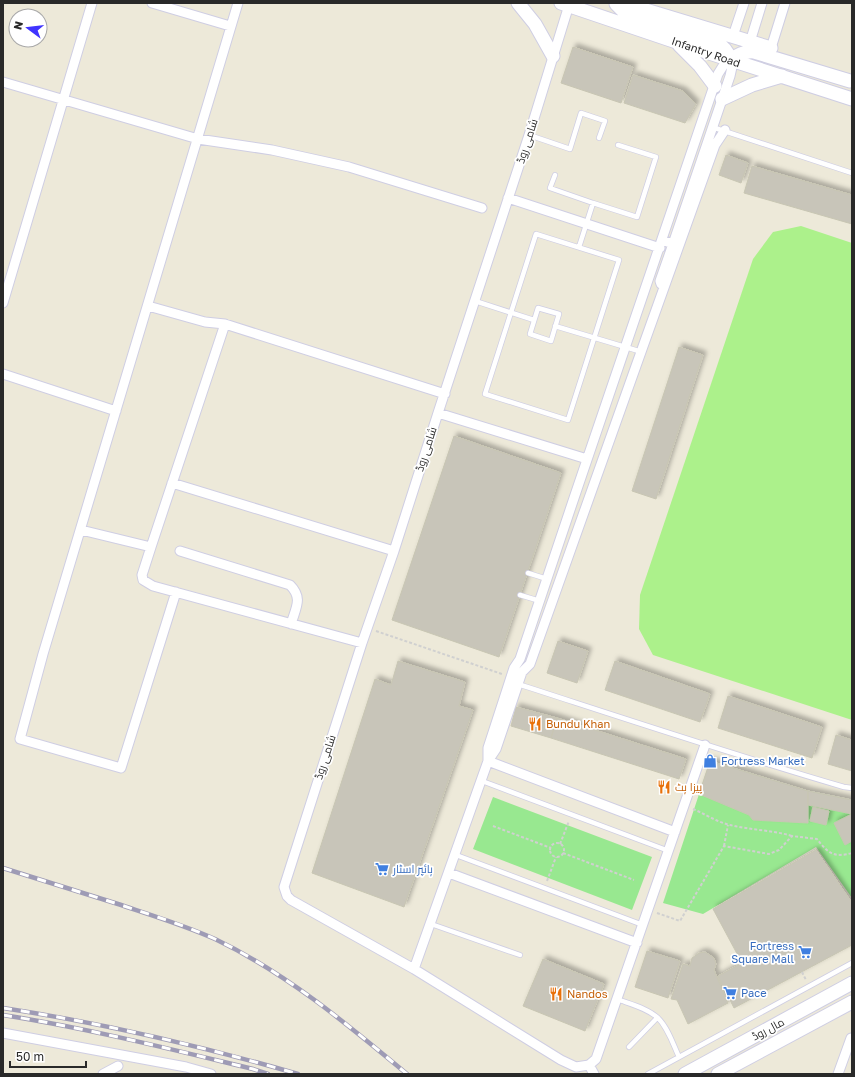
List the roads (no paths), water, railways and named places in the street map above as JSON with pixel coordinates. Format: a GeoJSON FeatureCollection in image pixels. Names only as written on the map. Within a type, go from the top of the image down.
{"type":"FeatureCollection","features":[{"type":"Feature","properties":{"kind":"main road"},"geometry":{"type":"LineString","coordinates":[[518,3],[535,24],[553,56]]}},
{"type":"Feature","properties":{"kind":"main road","name":"Infantry Road"},"geometry":{"type":"LineString","coordinates":[[565,4],[731,60],[852,98]]}},
{"type":"Feature","properties":{"kind":"main road"},"geometry":{"type":"LineString","coordinates":[[614,4],[624,12],[716,42],[726,49],[731,60],[738,54],[748,51],[754,52],[851,81]]}},
{"type":"Feature","properties":{"kind":"main road","name":"Infantry Road"},"geometry":{"type":"LineString","coordinates":[[614,4],[628,4],[794,55],[851,81]]}},
{"type":"Feature","properties":{"kind":"main road"},"geometry":{"type":"LineString","coordinates":[[674,40],[700,66],[715,86]]}},
{"type":"Feature","properties":{"kind":"main road"},"geometry":{"type":"LineString","coordinates":[[722,99],[752,85],[782,76]]}},
{"type":"Feature","properties":{"kind":"main road","name":"مال روڈ"},"geometry":{"type":"LineString","coordinates":[[684,1074],[852,983]]}},
{"type":"Feature","properties":{"kind":"main road","name":"مال روڈ"},"geometry":{"type":"LineString","coordinates":[[718,1074],[852,1002]]}},
{"type":"Feature","properties":{"kind":"street"},"geometry":{"type":"LineString","coordinates":[[3,303],[92,3]]}},
{"type":"Feature","properties":{"kind":"street"},"geometry":{"type":"LineString","coordinates":[[152,3],[230,26]]}},
{"type":"Feature","properties":{"kind":"street"},"geometry":{"type":"LineString","coordinates":[[176,592],[121,768],[20,739],[32,691],[238,3]]}},
{"type":"Feature","properties":{"kind":"street"},"geometry":{"type":"LineString","coordinates":[[733,36],[744,3]]}},
{"type":"Feature","properties":{"kind":"street"},"geometry":{"type":"LineString","coordinates":[[750,42],[762,3]]}},
{"type":"Feature","properties":{"kind":"street"},"geometry":{"type":"LineString","coordinates":[[771,48],[785,3]]}},
{"type":"Feature","properties":{"kind":"street","name":"شامی روڈ"},"geometry":{"type":"LineString","coordinates":[[414,969],[291,900],[285,892],[284,887],[362,643],[394,550],[529,136],[553,56],[565,4]]}},
{"type":"Feature","properties":{"kind":"street"},"geometry":{"type":"LineString","coordinates":[[488,762],[488,748],[511,676],[520,659],[715,86],[721,70],[731,60]]}},
{"type":"Feature","properties":{"kind":"street"},"geometry":{"type":"LineString","coordinates":[[662,296],[660,281],[731,72],[731,60]]}},
{"type":"Feature","properties":{"kind":"street"},"geometry":{"type":"LineString","coordinates":[[3,82],[198,139],[272,150],[349,167],[482,208]]}},
{"type":"Feature","properties":{"kind":"street"},"geometry":{"type":"LineString","coordinates":[[705,745],[596,1059],[588,1065],[576,1067],[561,1060],[414,969],[450,872],[488,762],[496,749],[522,672],[530,664],[586,502],[642,352],[715,145],[725,130]]}},
{"type":"Feature","properties":{"kind":"street"},"geometry":{"type":"LineString","coordinates":[[508,198],[586,223],[661,244],[673,244]]}},
{"type":"Feature","properties":{"kind":"street"},"geometry":{"type":"LineString","coordinates":[[148,306],[205,322],[225,324],[444,394]]}},
{"type":"Feature","properties":{"kind":"street"},"geometry":{"type":"LineString","coordinates":[[225,324],[142,575],[143,580],[153,586],[362,643]]}},
{"type":"Feature","properties":{"kind":"street"},"geometry":{"type":"LineString","coordinates":[[3,374],[116,411]]}},
{"type":"Feature","properties":{"kind":"street"},"geometry":{"type":"LineString","coordinates":[[438,412],[587,460]]}},
{"type":"Feature","properties":{"kind":"street"},"geometry":{"type":"LineString","coordinates":[[172,483],[394,550]]}},
{"type":"Feature","properties":{"kind":"street"},"geometry":{"type":"LineString","coordinates":[[574,498],[586,502]]}},
{"type":"Feature","properties":{"kind":"street"},"geometry":{"type":"LineString","coordinates":[[81,530],[151,547]]}},
{"type":"Feature","properties":{"kind":"street"},"geometry":{"type":"LineString","coordinates":[[180,551],[290,585],[297,592],[298,598],[291,624]]}},
{"type":"Feature","properties":{"kind":"street"},"geometry":{"type":"LineString","coordinates":[[488,762],[675,832]]}},
{"type":"Feature","properties":{"kind":"street"},"geometry":{"type":"LineString","coordinates":[[450,872],[637,943]]}},
{"type":"Feature","properties":{"kind":"street"},"geometry":{"type":"LineString","coordinates":[[3,1034],[186,1067],[211,1074]]}},
{"type":"Feature","properties":{"kind":"street"},"geometry":{"type":"LineString","coordinates":[[838,1074],[851,1038]]}},
{"type":"Feature","properties":{"kind":"street"},"geometry":{"type":"LineString","coordinates":[[588,1065],[594,1074]]}},
{"type":"Feature","properties":{"kind":"street"},"geometry":{"type":"LineString","coordinates":[[103,1074],[118,1066]]}},
{"type":"Feature","properties":{"kind":"lane"},"geometry":{"type":"LineString","coordinates":[[529,136],[570,149],[581,113],[605,121],[599,138]]}},
{"type":"Feature","properties":{"kind":"lane"},"geometry":{"type":"LineString","coordinates":[[712,127],[725,130],[852,173]]}},
{"type":"Feature","properties":{"kind":"lane"},"geometry":{"type":"LineString","coordinates":[[555,175],[550,188],[637,217],[656,157],[618,145]]}},
{"type":"Feature","properties":{"kind":"lane"},"geometry":{"type":"LineString","coordinates":[[579,247],[593,203]]}},
{"type":"Feature","properties":{"kind":"lane"},"geometry":{"type":"LineString","coordinates":[[536,234],[579,247],[619,260],[568,420],[485,394],[536,234]]}},
{"type":"Feature","properties":{"kind":"lane"},"geometry":{"type":"LineString","coordinates":[[474,301],[534,320]]}},
{"type":"Feature","properties":{"kind":"lane"},"geometry":{"type":"LineString","coordinates":[[538,308],[559,314],[555,326],[551,341],[530,334],[538,308]]}},
{"type":"Feature","properties":{"kind":"lane"},"geometry":{"type":"LineString","coordinates":[[555,326],[642,352]]}},
{"type":"Feature","properties":{"kind":"lane"},"geometry":{"type":"LineString","coordinates":[[528,573],[547,579]]}},
{"type":"Feature","properties":{"kind":"lane"},"geometry":{"type":"LineString","coordinates":[[520,595],[540,601]]}},
{"type":"Feature","properties":{"kind":"lane"},"geometry":{"type":"LineString","coordinates":[[518,684],[705,745],[852,788]]}},
{"type":"Feature","properties":{"kind":"lane"},"geometry":{"type":"LineString","coordinates":[[482,781],[669,851]]}},
{"type":"Feature","properties":{"kind":"lane"},"geometry":{"type":"LineString","coordinates":[[456,855],[643,925]]}},
{"type":"Feature","properties":{"kind":"lane"},"geometry":{"type":"LineString","coordinates":[[431,924],[520,956]]}},
{"type":"Feature","properties":{"kind":"lane"},"geometry":{"type":"LineString","coordinates":[[648,1074],[852,963]]}},
{"type":"Feature","properties":{"kind":"lane"},"geometry":{"type":"LineString","coordinates":[[617,999],[640,1007],[657,1018],[668,1032],[679,1057]]}},
{"type":"Feature","properties":{"kind":"lane"},"geometry":{"type":"LineString","coordinates":[[629,1047],[657,1018]]}},
{"type":"Feature","properties":{"kind":"railway"},"geometry":{"type":"LineString","coordinates":[[3,868],[155,916],[215,939],[267,967],[291,983],[339,1018],[407,1074]]}},
{"type":"Feature","properties":{"kind":"railway"},"geometry":{"type":"LineString","coordinates":[[3,1008],[151,1036],[298,1074]]}},
{"type":"Feature","properties":{"kind":"railway"},"geometry":{"type":"LineString","coordinates":[[3,1015],[128,1039],[253,1069],[268,1074]]}},
{"type":"Feature","properties":{"kind":"place","name":"Bundu Khan"},"geometry":{"type":"Point","coordinates":[535,724]}},
{"type":"Feature","properties":{"kind":"place","name":"Fortress Market"},"geometry":{"type":"Point","coordinates":[710,761]}},
{"type":"Feature","properties":{"kind":"place","name":"پیزا ہٹ"},"geometry":{"type":"Point","coordinates":[664,787]}},
{"type":"Feature","properties":{"kind":"place","name":"ہائپر اسٹار"},"geometry":{"type":"Point","coordinates":[382,869]}},
{"type":"Feature","properties":{"kind":"place","name":"Fortress Square Mall"},"geometry":{"type":"Point","coordinates":[805,952]}},
{"type":"Feature","properties":{"kind":"place","name":"Pace"},"geometry":{"type":"Point","coordinates":[730,993]}},
{"type":"Feature","properties":{"kind":"place","name":"Nandos"},"geometry":{"type":"Point","coordinates":[556,994]}}]}
